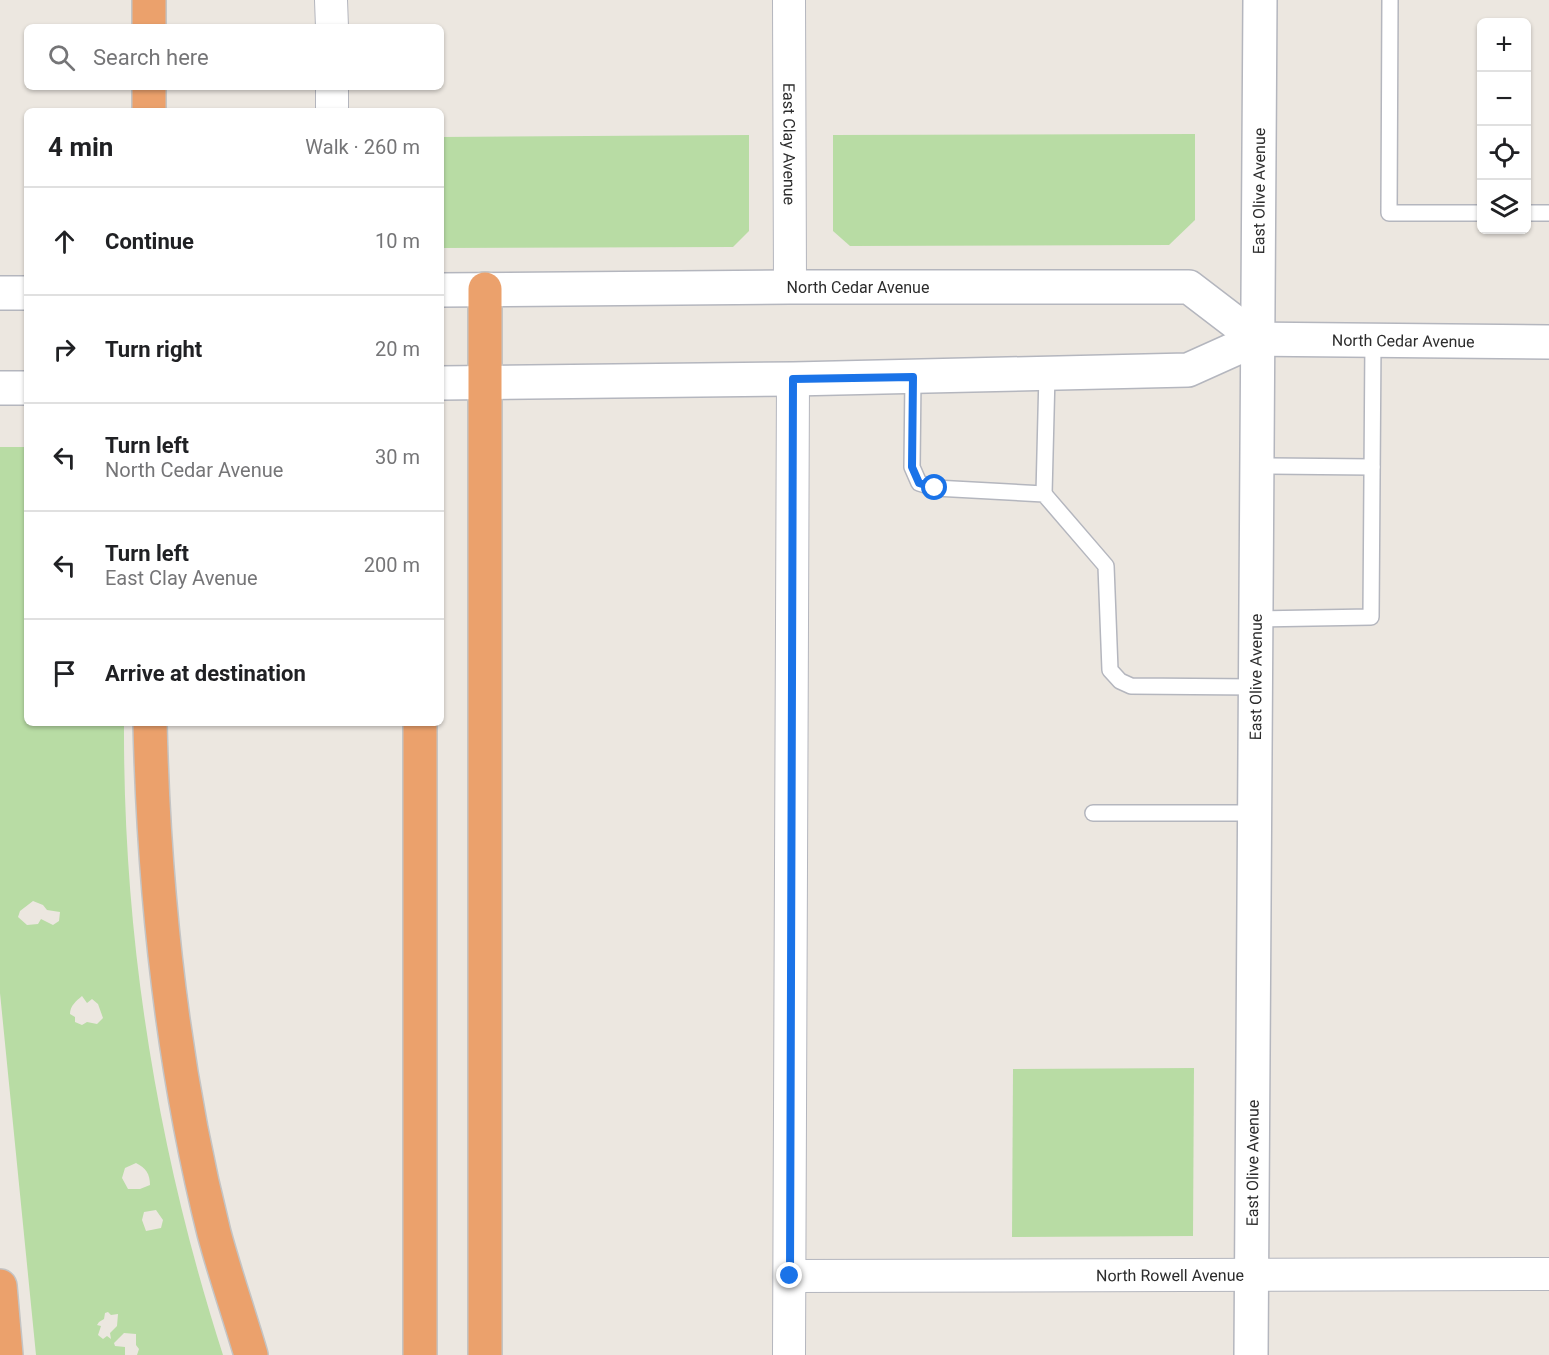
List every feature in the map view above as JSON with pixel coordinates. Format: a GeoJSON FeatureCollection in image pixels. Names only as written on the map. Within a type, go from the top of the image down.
{"type":"FeatureCollection","features":[{"type":"Feature","properties":{"kind":"highway"},"geometry":{"type":"LineString","coordinates":[[149,0],[149,24]]}},
{"type":"Feature","properties":{"kind":"highway"},"geometry":{"type":"LineString","coordinates":[[149,90],[149,108]]}},
{"type":"Feature","properties":{"kind":"highway"},"geometry":{"type":"LineString","coordinates":[[485,289],[486,1355]]}},
{"type":"Feature","properties":{"kind":"highway"},"geometry":{"type":"LineString","coordinates":[[150,726],[152,796],[167,978],[188,1113],[214,1233],[251,1355]]}},
{"type":"Feature","properties":{"kind":"highway"},"geometry":{"type":"LineString","coordinates":[[420,726],[420,1355]]}},
{"type":"Feature","properties":{"kind":"highway"},"geometry":{"type":"LineString","coordinates":[[0,1286],[6,1355]]}},
{"type":"Feature","properties":{"kind":"main road","name":"East Olive Avenue"},"geometry":{"type":"LineString","coordinates":[[1251,1355],[1260,0]]}},
{"type":"Feature","properties":{"kind":"main road","name":"North Cedar Avenue"},"geometry":{"type":"LineString","coordinates":[[444,290],[1189,287],[1257,339]]}},
{"type":"Feature","properties":{"kind":"main road"},"geometry":{"type":"LineString","coordinates":[[0,293],[24,293]]}},
{"type":"Feature","properties":{"kind":"main road","name":"North Cedar Avenue"},"geometry":{"type":"LineString","coordinates":[[444,383],[913,377],[1188,370],[1257,339],[1549,342]]}},
{"type":"Feature","properties":{"kind":"main road"},"geometry":{"type":"LineString","coordinates":[[0,388],[24,388]]}},
{"type":"Feature","properties":{"kind":"street"},"geometry":{"type":"LineString","coordinates":[[331,0],[332,24]]}},
{"type":"Feature","properties":{"kind":"street","name":"East Clay Avenue"},"geometry":{"type":"LineString","coordinates":[[789,0],[790,287]]}},
{"type":"Feature","properties":{"kind":"street"},"geometry":{"type":"LineString","coordinates":[[332,90],[332,108]]}},
{"type":"Feature","properties":{"kind":"street"},"geometry":{"type":"LineString","coordinates":[[789,1355],[793,379]]}},
{"type":"Feature","properties":{"kind":"street","name":"North Rowell Avenue"},"geometry":{"type":"LineString","coordinates":[[790,1276],[1549,1274]]}},
{"type":"Feature","properties":{"kind":"lane"},"geometry":{"type":"LineString","coordinates":[[1390,0],[1389,213],[1477,213]]}},
{"type":"Feature","properties":{"kind":"lane"},"geometry":{"type":"LineString","coordinates":[[1531,213],[1549,213]]}},
{"type":"Feature","properties":{"kind":"lane"},"geometry":{"type":"LineString","coordinates":[[1256,619],[1371,617],[1373,341]]}},
{"type":"Feature","properties":{"kind":"lane"},"geometry":{"type":"LineString","coordinates":[[1047,374],[1044,494],[1106,566],[1110,670],[1120,681],[1131,686],[1255,687]]}},
{"type":"Feature","properties":{"kind":"lane"},"geometry":{"type":"LineString","coordinates":[[913,377],[912,467],[919,483],[935,488],[1044,494]]}},
{"type":"Feature","properties":{"kind":"lane"},"geometry":{"type":"LineString","coordinates":[[1257,466],[1372,467]]}},
{"type":"Feature","properties":{"kind":"lane"},"geometry":{"type":"LineString","coordinates":[[1093,813],[1255,813]]}},
{"type":"Feature","properties":{"kind":"green space"},"geometry":{"type":"Polygon","coordinates":[[[1195,134],[1195,220],[1169,245],[850,246],[833,231],[833,135],[1195,134]]]}},
{"type":"Feature","properties":{"kind":"green space"},"geometry":{"type":"Polygon","coordinates":[[[749,135],[749,231],[733,247],[444,248],[444,137],[749,135]]]}},
{"type":"Feature","properties":{"kind":"green space"},"geometry":{"type":"Polygon","coordinates":[[[0,447],[24,447],[24,726],[124,726],[125,804],[130,884],[137,964],[148,1043],[162,1122],[180,1200],[223,1355],[137,1355],[139,1349],[136,1345],[136,1334],[124,1333],[114,1343],[115,1346],[125,1347],[125,1355],[36,1355],[0,993],[0,447]],[[33,901],[20,911],[18,917],[27,925],[38,924],[41,919],[53,925],[59,921],[60,912],[47,910],[43,905],[33,901]],[[82,996],[74,1004],[70,1014],[75,1017],[75,1022],[82,1025],[87,1022],[97,1024],[103,1018],[98,1004],[92,999],[87,1003],[82,996]],[[136,1163],[125,1168],[122,1178],[128,1189],[140,1189],[150,1185],[145,1169],[136,1163]],[[156,1210],[144,1212],[142,1220],[146,1231],[161,1228],[163,1220],[156,1210]],[[105,1313],[104,1319],[97,1325],[101,1326],[98,1335],[103,1339],[107,1336],[111,1339],[110,1333],[117,1326],[118,1314],[105,1313]]]}},
{"type":"Feature","properties":{"kind":"green space"},"geometry":{"type":"Polygon","coordinates":[[[1194,1068],[1193,1236],[1012,1237],[1013,1069],[1194,1068]]]}},
{"type":"Feature","properties":{"kind":"route"},"geometry":{"type":"LineString","coordinates":[[790,1276],[793,379],[913,377],[912,467],[919,483],[935,488]]}}]}
